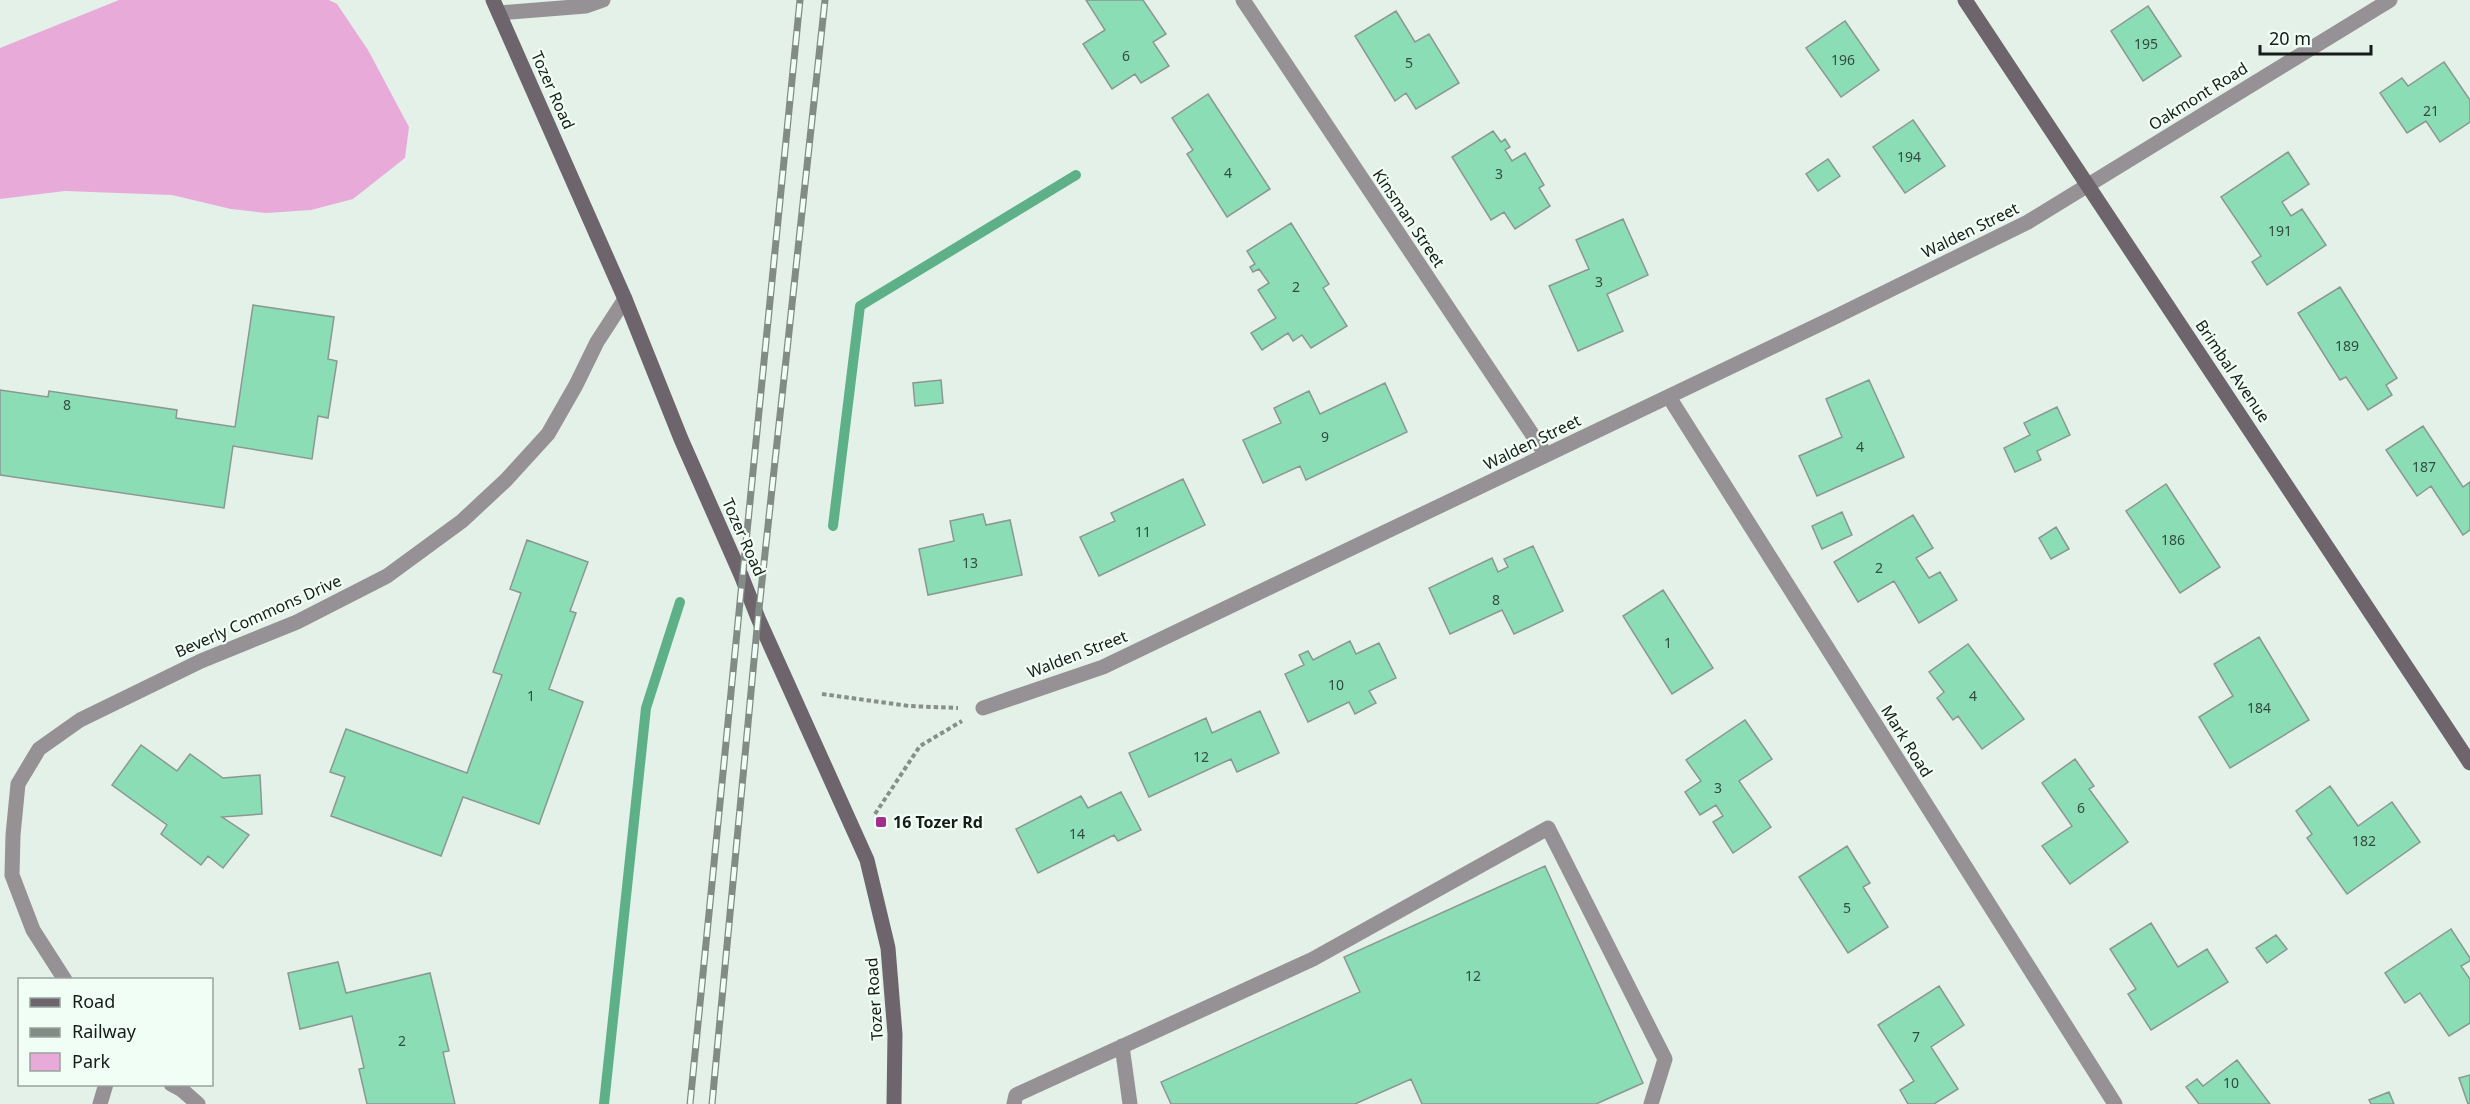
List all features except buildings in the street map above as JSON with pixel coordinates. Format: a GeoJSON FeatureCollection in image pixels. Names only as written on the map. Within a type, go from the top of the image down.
{"type":"FeatureCollection","features":[{"type":"Feature","properties":{"kind":"main road","name":"Brimbal Avenue"},"geometry":{"type":"LineString","coordinates":[[1965,0],[2470,763]]}},
{"type":"Feature","properties":{"kind":"main road","name":"Tozer Road"},"geometry":{"type":"LineString","coordinates":[[496,6],[625,299],[681,439],[867,860],[888,948],[895,1034],[894,1104]]}},
{"type":"Feature","properties":{"kind":"street"},"geometry":{"type":"LineString","coordinates":[[496,6],[586,6],[603,0]]}},
{"type":"Feature","properties":{"kind":"street","name":"Kinsman Street"},"geometry":{"type":"LineString","coordinates":[[1243,0],[1546,455]]}},
{"type":"Feature","properties":{"kind":"street","name":"Oakmont Road"},"geometry":{"type":"LineString","coordinates":[[2088,185],[2390,0]]}},
{"type":"Feature","properties":{"kind":"street","name":"Walden Street"},"geometry":{"type":"LineString","coordinates":[[982,708],[1103,667],[1669,397],[2028,222],[2088,185]]}},
{"type":"Feature","properties":{"kind":"street","name":"Beverly Commons Drive"},"geometry":{"type":"LineString","coordinates":[[64,978],[33,930],[12,874],[18,784],[39,749],[80,720],[201,660],[297,622],[387,576],[462,521],[506,480],[548,434],[597,342],[625,299]]}},
{"type":"Feature","properties":{"kind":"street","name":"Mark Road"},"geometry":{"type":"LineString","coordinates":[[1669,397],[2115,1104]]}},
{"type":"Feature","properties":{"kind":"street"},"geometry":{"type":"LineString","coordinates":[[1017,1101],[1122,1046],[1312,959],[1548,828],[1665,1059],[1651,1104]]}},
{"type":"Feature","properties":{"kind":"street"},"geometry":{"type":"LineString","coordinates":[[1122,1046],[1130,1104]]}},
{"type":"Feature","properties":{"kind":"street"},"geometry":{"type":"LineString","coordinates":[[100,1104],[105,1086]]}},
{"type":"Feature","properties":{"kind":"street"},"geometry":{"type":"LineString","coordinates":[[175,1086],[198,1104]]}},
{"type":"Feature","properties":{"kind":"path"},"geometry":{"type":"LineString","coordinates":[[791,689],[909,706],[982,708]]}},
{"type":"Feature","properties":{"kind":"path"},"geometry":{"type":"LineString","coordinates":[[858,840],[920,746],[982,708]]}},
{"type":"Feature","properties":{"kind":"green space"},"geometry":{"type":"Polygon","coordinates":[[[119,0],[329,0],[337,4],[368,50],[409,127],[405,158],[353,199],[311,210],[266,213],[231,209],[172,195],[65,191],[0,199],[0,48],[119,0]]]}},
{"type":"Feature","properties":{"kind":"waterway"},"geometry":{"type":"LineString","coordinates":[[833,526],[860,306],[1076,175]]}},
{"type":"Feature","properties":{"kind":"waterway"},"geometry":{"type":"LineString","coordinates":[[604,1104],[646,708],[680,602]]}},
{"type":"Feature","properties":{"kind":"railway"},"geometry":{"type":"LineString","coordinates":[[690,1104],[800,0]]}},
{"type":"Feature","properties":{"kind":"railway"},"geometry":{"type":"LineString","coordinates":[[712,1104],[758,618],[825,0]]}},
{"type":"Feature","properties":{"kind":"place","name":"16 Tozer Rd"},"geometry":{"type":"Point","coordinates":[881,822]}}]}
